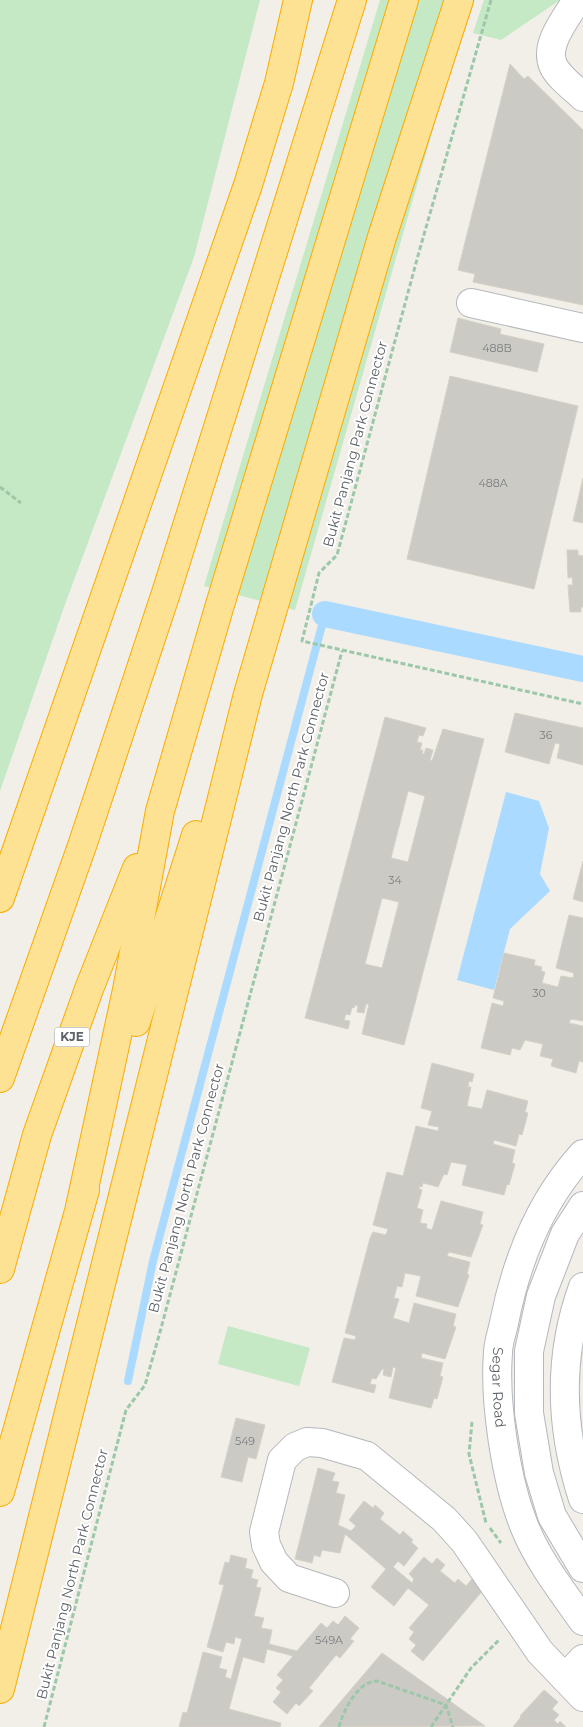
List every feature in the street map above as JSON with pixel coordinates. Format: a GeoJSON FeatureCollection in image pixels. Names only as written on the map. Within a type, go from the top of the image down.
{"type":"FeatureCollection","features":[{"type":"Feature","properties":{"kind":"highway"},"geometry":{"type":"LineString","coordinates":[[0,898],[262,139],[279,83],[298,0]]}},
{"type":"Feature","properties":{"kind":"highway"},"geometry":{"type":"LineString","coordinates":[[0,1078],[83,843],[166,593],[352,0]]}},
{"type":"Feature","properties":{"kind":"highway","name":"KJE"},"geometry":{"type":"LineString","coordinates":[[0,1269],[37,1136],[89,989],[160,811],[219,608],[404,0]]}},
{"type":"Feature","properties":{"kind":"highway"},"geometry":{"type":"LineString","coordinates":[[0,1689],[248,694],[382,237],[459,0]]}},
{"type":"Feature","properties":{"kind":"highway"},"geometry":{"type":"LineString","coordinates":[[2,1484],[80,1207],[145,991],[210,792],[243,699],[248,694]]}},
{"type":"Feature","properties":{"kind":"highway"},"geometry":{"type":"LineString","coordinates":[[80,1207],[126,990],[160,811]]}},
{"type":"Feature","properties":{"kind":"street"},"geometry":{"type":"LineString","coordinates":[[577,0],[561,26],[551,55],[556,71],[583,97]]}},
{"type":"Feature","properties":{"kind":"street"},"geometry":{"type":"LineString","coordinates":[[470,303],[583,328]]}},
{"type":"Feature","properties":{"kind":"street","name":"Segar Road"},"geometry":{"type":"LineString","coordinates":[[583,1154],[552,1195],[531,1235],[511,1287],[498,1353],[500,1422],[514,1493],[525,1527],[544,1565],[583,1620]]}},
{"type":"Feature","properties":{"kind":"street","name":"Segar Road"},"geometry":{"type":"LineString","coordinates":[[583,1206],[565,1234],[541,1296],[529,1351],[529,1413],[539,1473],[552,1516],[583,1568]]}},
{"type":"Feature","properties":{"kind":"street"},"geometry":{"type":"LineString","coordinates":[[583,1287],[570,1331],[564,1392],[564,1419],[583,1499]]}},
{"type":"Feature","properties":{"kind":"street"},"geometry":{"type":"LineString","coordinates":[[335,1593],[289,1578],[274,1562],[266,1545],[264,1532],[282,1460],[295,1447],[307,1442],[359,1452],[384,1468],[454,1530],[540,1652],[577,1678]]}},
{"type":"Feature","properties":{"kind":"street"},"geometry":{"type":"LineString","coordinates":[[507,1604],[501,1627],[504,1634],[517,1641],[531,1639]]}},
{"type":"Feature","properties":{"kind":"path","name":"Bukit Panjang Park Connector"},"geometry":{"type":"LineString","coordinates":[[491,0],[418,252],[337,555],[319,573],[302,641],[583,704]]}},
{"type":"Feature","properties":{"kind":"path"},"geometry":{"type":"LineString","coordinates":[[0,487],[21,502]]}},
{"type":"Feature","properties":{"kind":"path","name":"Bukit Panjang North Park Connector"},"geometry":{"type":"LineString","coordinates":[[44,1727],[126,1410],[145,1385],[160,1332],[342,650]]}},
{"type":"Feature","properties":{"kind":"path"},"geometry":{"type":"LineString","coordinates":[[431,1727],[471,1668],[504,1634]]}},
{"type":"Feature","properties":{"kind":"path"},"geometry":{"type":"LineString","coordinates":[[339,1727],[347,1705],[367,1683],[372,1681],[446,1705]]}},
{"type":"Feature","properties":{"kind":"path"},"geometry":{"type":"LineString","coordinates":[[446,1705],[453,1727]]}},
{"type":"Feature","properties":{"kind":"green space"},"geometry":{"type":"Polygon","coordinates":[[[0,0],[260,0],[194,257],[64,607],[0,791],[0,0]]]}},
{"type":"Feature","properties":{"kind":"green space"},"geometry":{"type":"Polygon","coordinates":[[[380,0],[475,0],[450,70],[295,610],[204,586],[380,0]]]}},
{"type":"Feature","properties":{"kind":"green space"},"geometry":{"type":"Polygon","coordinates":[[[484,0],[560,0],[501,40],[473,33],[484,0]]]}},
{"type":"Feature","properties":{"kind":"green space"},"geometry":{"type":"Polygon","coordinates":[[[228,1326],[310,1348],[299,1386],[218,1364],[228,1326]]]}},
{"type":"Feature","properties":{"kind":"water"},"geometry":{"type":"Polygon","coordinates":[[[506,792],[539,801],[549,828],[540,874],[550,891],[510,929],[494,990],[457,980],[506,792]]]}},
{"type":"Feature","properties":{"kind":"building"},"geometry":{"type":"Polygon","coordinates":[[[510,64],[524,79],[528,76],[583,130],[583,305],[473,282],[475,274],[458,270],[510,64]]]}},
{"type":"Feature","properties":{"kind":"building"},"geometry":{"type":"Polygon","coordinates":[[[458,318],[501,329],[500,334],[544,344],[537,372],[450,352],[458,318]]]}},
{"type":"Feature","properties":{"kind":"building"},"geometry":{"type":"Polygon","coordinates":[[[450,376],[578,406],[534,589],[407,559],[450,376]]]}},
{"type":"Feature","properties":{"kind":"building"},"geometry":{"type":"Polygon","coordinates":[[[583,478],[583,523],[573,521],[583,478]]]}},
{"type":"Feature","properties":{"kind":"building"},"geometry":{"type":"Polygon","coordinates":[[[567,550],[578,550],[578,555],[583,556],[583,607],[581,607],[581,612],[570,612],[568,585],[573,585],[572,577],[568,578],[567,550]]]}},
{"type":"Feature","properties":{"kind":"building"},"geometry":{"type":"Polygon","coordinates":[[[515,713],[583,728],[583,765],[557,758],[560,744],[555,743],[549,764],[505,752],[515,713]]]}},
{"type":"Feature","properties":{"kind":"building"},"geometry":{"type":"Polygon","coordinates":[[[385,717],[426,728],[423,736],[419,735],[417,742],[422,743],[420,750],[423,750],[422,754],[424,754],[426,748],[433,750],[430,760],[432,761],[443,729],[484,739],[404,1045],[362,1034],[369,1004],[366,1004],[364,1013],[357,1012],[358,1006],[355,1005],[354,1008],[352,1007],[350,1015],[346,1014],[344,1020],[350,1021],[348,1029],[305,1018],[385,717]],[[408,791],[391,858],[408,862],[425,796],[408,791]],[[382,898],[365,964],[382,968],[399,902],[382,898]]]}},
{"type":"Feature","properties":{"kind":"building"},"geometry":{"type":"Polygon","coordinates":[[[583,861],[583,902],[573,899],[583,861]]]}},
{"type":"Feature","properties":{"kind":"building"},"geometry":{"type":"Polygon","coordinates":[[[569,915],[583,918],[583,1021],[571,1019],[569,1023],[583,1026],[583,1062],[579,1061],[576,1073],[551,1066],[553,1059],[540,1056],[543,1044],[525,1040],[520,1050],[512,1048],[510,1055],[481,1048],[492,1003],[503,1006],[504,1001],[493,998],[504,953],[535,960],[534,965],[542,967],[541,971],[545,972],[542,983],[558,987],[561,976],[573,978],[574,973],[556,968],[569,915]]]}},
{"type":"Feature","properties":{"kind":"building"},"geometry":{"type":"Polygon","coordinates":[[[432,1063],[474,1074],[472,1082],[469,1081],[468,1087],[471,1087],[467,1106],[482,1109],[487,1090],[528,1101],[525,1112],[528,1113],[522,1135],[519,1134],[516,1146],[494,1140],[493,1144],[515,1150],[512,1163],[515,1164],[504,1195],[462,1185],[467,1165],[451,1162],[447,1175],[444,1174],[438,1187],[423,1183],[419,1189],[422,1190],[417,1208],[423,1210],[420,1223],[427,1224],[426,1228],[432,1230],[441,1201],[483,1212],[480,1224],[483,1225],[471,1257],[449,1252],[447,1256],[470,1262],[467,1274],[469,1275],[458,1307],[416,1296],[421,1276],[405,1273],[402,1287],[397,1286],[394,1298],[399,1299],[393,1318],[409,1323],[414,1303],[456,1314],[453,1326],[456,1327],[445,1359],[422,1353],[421,1358],[443,1363],[440,1376],[443,1377],[437,1399],[434,1398],[431,1408],[389,1398],[396,1368],[393,1367],[391,1377],[383,1375],[384,1369],[382,1369],[376,1379],[372,1378],[370,1384],[376,1385],[374,1393],[332,1382],[344,1338],[355,1340],[356,1336],[345,1333],[370,1238],[373,1232],[386,1235],[388,1229],[373,1225],[387,1172],[403,1176],[416,1126],[438,1131],[439,1127],[428,1125],[432,1111],[421,1108],[432,1063]]]}},
{"type":"Feature","properties":{"kind":"building"},"geometry":{"type":"Polygon","coordinates":[[[236,1418],[265,1425],[256,1459],[248,1457],[242,1482],[221,1477],[236,1418]]]}},
{"type":"Feature","properties":{"kind":"building"},"geometry":{"type":"Polygon","coordinates":[[[318,1468],[335,1473],[332,1481],[339,1482],[336,1493],[345,1495],[338,1525],[351,1531],[356,1526],[349,1520],[364,1501],[373,1508],[375,1505],[384,1513],[380,1519],[400,1535],[403,1531],[413,1540],[411,1542],[418,1548],[404,1566],[398,1561],[393,1567],[412,1583],[414,1579],[409,1574],[424,1557],[432,1564],[437,1558],[445,1565],[440,1571],[455,1583],[458,1579],[466,1586],[472,1579],[484,1589],[423,1661],[411,1651],[416,1645],[409,1639],[414,1632],[409,1628],[429,1605],[408,1588],[394,1606],[371,1587],[386,1569],[345,1534],[340,1553],[322,1550],[320,1557],[314,1555],[312,1563],[295,1559],[318,1468]]]}},
{"type":"Feature","properties":{"kind":"building"},"geometry":{"type":"Polygon","coordinates":[[[231,1555],[247,1559],[245,1568],[253,1570],[251,1578],[258,1580],[256,1587],[261,1588],[254,1616],[264,1618],[261,1628],[272,1630],[269,1644],[297,1651],[321,1623],[327,1628],[333,1621],[338,1625],[345,1616],[359,1628],[350,1639],[354,1641],[340,1658],[336,1655],[309,1688],[313,1691],[299,1706],[296,1703],[287,1714],[273,1702],[281,1692],[276,1688],[283,1680],[277,1675],[293,1656],[267,1649],[264,1663],[243,1657],[229,1709],[281,1723],[280,1727],[179,1727],[183,1712],[187,1713],[203,1652],[222,1657],[219,1668],[227,1670],[225,1677],[231,1679],[242,1639],[235,1637],[234,1644],[226,1642],[223,1652],[207,1647],[224,1585],[219,1584],[225,1562],[229,1563],[231,1555]]]}},
{"type":"Feature","properties":{"kind":"building"},"geometry":{"type":"Polygon","coordinates":[[[382,1653],[485,1726],[319,1727],[382,1653]]]}},
{"type":"Feature","properties":{"kind":"building"},"geometry":{"type":"Polygon","coordinates":[[[544,1690],[558,1702],[552,1709],[559,1715],[554,1720],[558,1724],[560,1721],[566,1727],[513,1727],[520,1716],[544,1690]]]}},
{"type":"Feature","properties":{"kind":"waterway"},"geometry":{"type":"LineString","coordinates":[[128,1381],[153,1261],[325,614]]}},
{"type":"Feature","properties":{"kind":"waterway"},"geometry":{"type":"LineString","coordinates":[[325,614],[583,669]]}}]}
